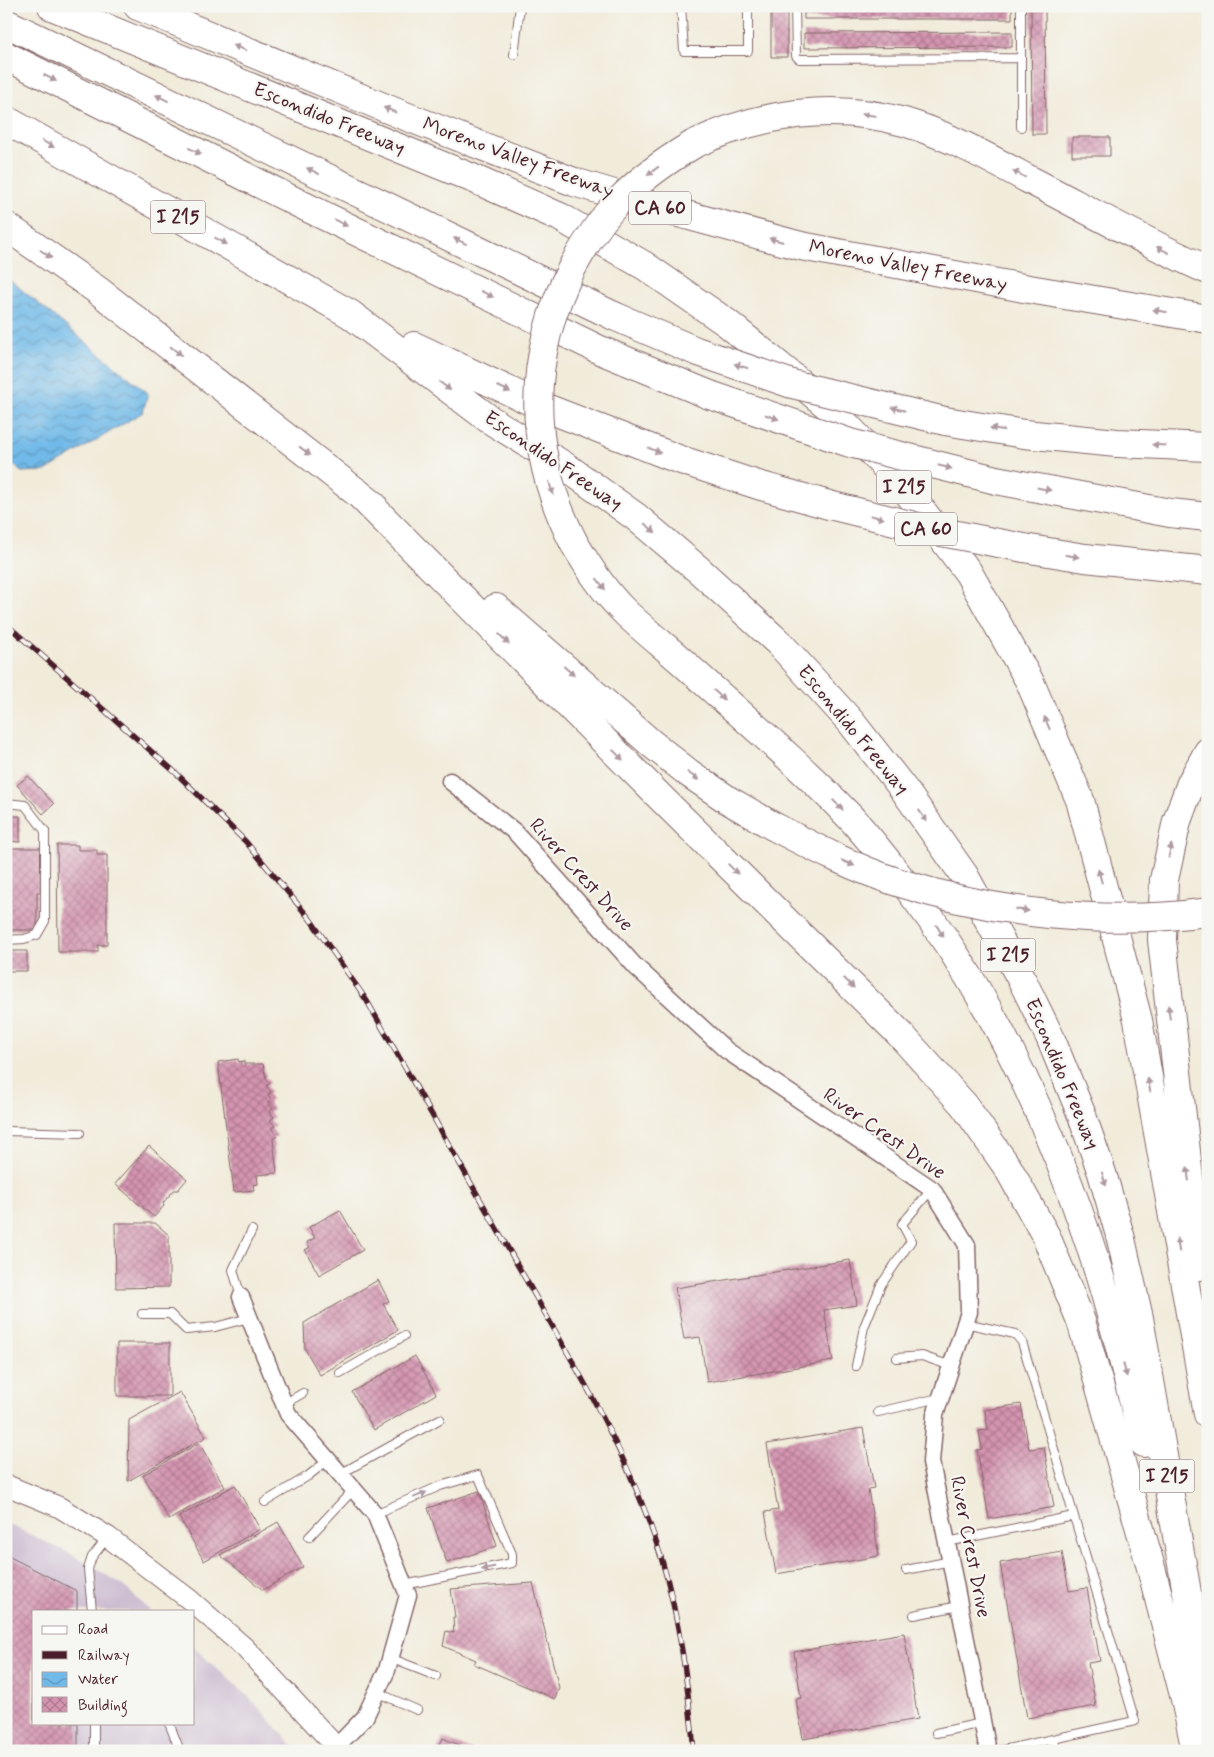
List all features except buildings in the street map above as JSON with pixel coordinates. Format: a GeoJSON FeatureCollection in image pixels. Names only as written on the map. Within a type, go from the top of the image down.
{"type":"FeatureCollection","features":[{"type":"Feature","properties":{"kind":"highway","name":"Escondido Freeway"},"geometry":{"type":"LineString","coordinates":[[52,6],[472,178],[560,217],[645,266],[727,323],[827,405],[901,483],[968,572],[1030,682],[1080,800],[1138,1020],[1208,1414]]}},
{"type":"Feature","properties":{"kind":"highway","name":"Moreno Valley Freeway"},"geometry":{"type":"LineString","coordinates":[[138,6],[400,114],[556,175],[670,211],[801,246],[1029,289],[1208,319]]}},
{"type":"Feature","properties":{"kind":"highway"},"geometry":{"type":"LineString","coordinates":[[6,23],[614,316],[696,351],[792,384],[945,421],[1024,434],[1098,441],[1208,447]]}},
{"type":"Feature","properties":{"kind":"highway"},"geometry":{"type":"LineString","coordinates":[[6,56],[291,199],[591,345],[710,395],[850,444],[996,480],[1170,513],[1208,517]]}},
{"type":"Feature","properties":{"kind":"highway"},"geometry":{"type":"LineString","coordinates":[[1194,1633],[1113,1322],[1090,1245],[1062,1165],[1012,1052],[974,985],[933,920],[852,818],[792,761],[626,613],[592,572],[561,517],[551,489],[541,444],[539,397],[540,366],[548,327],[564,285],[588,239],[602,219],[640,181],[669,159],[719,132],[756,120],[801,113],[845,113],[873,115],[904,122],[941,135],[1168,252],[1208,270]]}},
{"type":"Feature","properties":{"kind":"highway","name":"Escondido Freeway"},"geometry":{"type":"LineString","coordinates":[[6,120],[350,314],[489,419],[566,467],[636,517],[700,570],[780,644],[851,722],[905,791],[964,875],[1024,984],[1050,1037],[1081,1113],[1102,1173],[1122,1239],[1139,1318],[1194,1633],[1208,1701]]}},
{"type":"Feature","properties":{"kind":"highway"},"geometry":{"type":"LineString","coordinates":[[6,226],[100,292],[358,493],[472,587],[682,768],[728,800],[773,826],[850,864],[897,882],[947,896],[997,906],[1059,915],[1102,917],[1145,917],[1208,912]]}},
{"type":"Feature","properties":{"kind":"highway","name":"CA 60"},"geometry":{"type":"LineString","coordinates":[[350,314],[440,360],[541,406],[678,459],[758,485],[931,530],[1024,548],[1085,558],[1208,572]]}},
{"type":"Feature","properties":{"kind":"highway"},"geometry":{"type":"LineString","coordinates":[[358,493],[661,798],[899,1033],[964,1105],[1008,1168],[1046,1236],[1081,1320],[1150,1564],[1185,1699],[1196,1751]]}},
{"type":"Feature","properties":{"kind":"highway"},"geometry":{"type":"LineString","coordinates":[[1208,752],[1191,783],[1177,821],[1164,880],[1162,940],[1208,1344]]}},
{"type":"Feature","properties":{"kind":"street","name":"River Crest Drive"},"geometry":{"type":"LineString","coordinates":[[450,781],[515,832],[634,966],[726,1050],[932,1189],[967,1245],[969,1312],[935,1415],[932,1462],[988,1751]]}},
{"type":"Feature","properties":{"kind":"street"},"geometry":{"type":"LineString","coordinates":[[6,1485],[59,1507],[108,1536],[190,1600],[245,1648],[338,1748],[365,1717],[387,1670],[408,1595],[375,1514],[288,1414],[241,1297]]}},
{"type":"Feature","properties":{"kind":"lane"},"geometry":{"type":"LineString","coordinates":[[514,55],[520,6]]}},
{"type":"Feature","properties":{"kind":"lane"},"geometry":{"type":"LineString","coordinates":[[681,6],[684,51],[748,51],[748,6]]}},
{"type":"Feature","properties":{"kind":"lane"},"geometry":{"type":"LineString","coordinates":[[795,6],[796,56],[798,59],[1021,58]]}},
{"type":"Feature","properties":{"kind":"lane"},"geometry":{"type":"LineString","coordinates":[[1021,6],[1021,127]]}},
{"type":"Feature","properties":{"kind":"lane"},"geometry":{"type":"LineString","coordinates":[[6,803],[25,805],[45,831],[45,921],[37,935],[24,939],[6,940]]}},
{"type":"Feature","properties":{"kind":"lane"},"geometry":{"type":"LineString","coordinates":[[6,1131],[80,1133]]}},
{"type":"Feature","properties":{"kind":"lane"},"geometry":{"type":"LineString","coordinates":[[856,1366],[864,1326],[881,1285],[911,1241],[902,1224],[932,1189]]}},
{"type":"Feature","properties":{"kind":"lane"},"geometry":{"type":"LineString","coordinates":[[241,1297],[233,1270],[252,1230]]}},
{"type":"Feature","properties":{"kind":"lane"},"geometry":{"type":"LineString","coordinates":[[142,1314],[170,1314],[186,1330],[215,1327],[249,1318]]}},
{"type":"Feature","properties":{"kind":"lane"},"geometry":{"type":"LineString","coordinates":[[965,1323],[1015,1334],[1022,1342],[1135,1721],[998,1751]]}},
{"type":"Feature","properties":{"kind":"lane"},"geometry":{"type":"LineString","coordinates":[[340,1373],[404,1336]]}},
{"type":"Feature","properties":{"kind":"lane"},"geometry":{"type":"LineString","coordinates":[[897,1358],[922,1356],[951,1366]]}},
{"type":"Feature","properties":{"kind":"lane"},"geometry":{"type":"LineString","coordinates":[[284,1404],[303,1393]]}},
{"type":"Feature","properties":{"kind":"lane"},"geometry":{"type":"LineString","coordinates":[[878,1412],[940,1398]]}},
{"type":"Feature","properties":{"kind":"lane"},"geometry":{"type":"LineString","coordinates":[[340,1474],[440,1420]]}},
{"type":"Feature","properties":{"kind":"lane"},"geometry":{"type":"LineString","coordinates":[[264,1502],[308,1476],[328,1460]]}},
{"type":"Feature","properties":{"kind":"lane"},"geometry":{"type":"LineString","coordinates":[[375,1514],[440,1486],[478,1475],[512,1554],[512,1563],[404,1586]]}},
{"type":"Feature","properties":{"kind":"lane"},"geometry":{"type":"LineString","coordinates":[[309,1537],[354,1489]]}},
{"type":"Feature","properties":{"kind":"lane"},"geometry":{"type":"LineString","coordinates":[[947,1542],[1074,1516]]}},
{"type":"Feature","properties":{"kind":"lane"},"geometry":{"type":"LineString","coordinates":[[92,1610],[88,1569],[92,1557],[108,1536]]}},
{"type":"Feature","properties":{"kind":"lane"},"geometry":{"type":"LineString","coordinates":[[906,1570],[951,1561]]}},
{"type":"Feature","properties":{"kind":"lane"},"geometry":{"type":"LineString","coordinates":[[914,1615],[960,1606]]}},
{"type":"Feature","properties":{"kind":"lane"},"geometry":{"type":"LineString","coordinates":[[390,1658],[436,1676]]}},
{"type":"Feature","properties":{"kind":"lane"},"geometry":{"type":"LineString","coordinates":[[376,1692],[417,1710]]}},
{"type":"Feature","properties":{"kind":"lane"},"geometry":{"type":"LineString","coordinates":[[936,1733],[982,1723]]}},
{"type":"Feature","properties":{"kind":"lane"},"geometry":{"type":"LineString","coordinates":[[94,1724],[94,1751]]}},
{"type":"Feature","properties":{"kind":"lane"},"geometry":{"type":"LineString","coordinates":[[169,1724],[180,1751]]}},
{"type":"Feature","properties":{"kind":"lane"},"geometry":{"type":"LineString","coordinates":[[1054,1739],[1056,1751]]}},
{"type":"Feature","properties":{"kind":"shaded area"},"geometry":{"type":"Polygon","coordinates":[[[6,1523],[69,1553],[120,1583],[150,1610],[32,1610],[32,1724],[195,1724],[195,1649],[249,1697],[298,1751],[6,1751],[6,1523]]]}},
{"type":"Feature","properties":{"kind":"water"},"geometry":{"type":"Polygon","coordinates":[[[6,277],[148,393],[143,412],[45,471],[21,472],[9,460],[6,461],[6,277]]]}},
{"type":"Feature","properties":{"kind":"railway"},"geometry":{"type":"LineString","coordinates":[[6,624],[176,773],[246,842],[310,919],[367,1001],[587,1387],[633,1482],[653,1532],[668,1581],[686,1678],[694,1751]]}}]}
